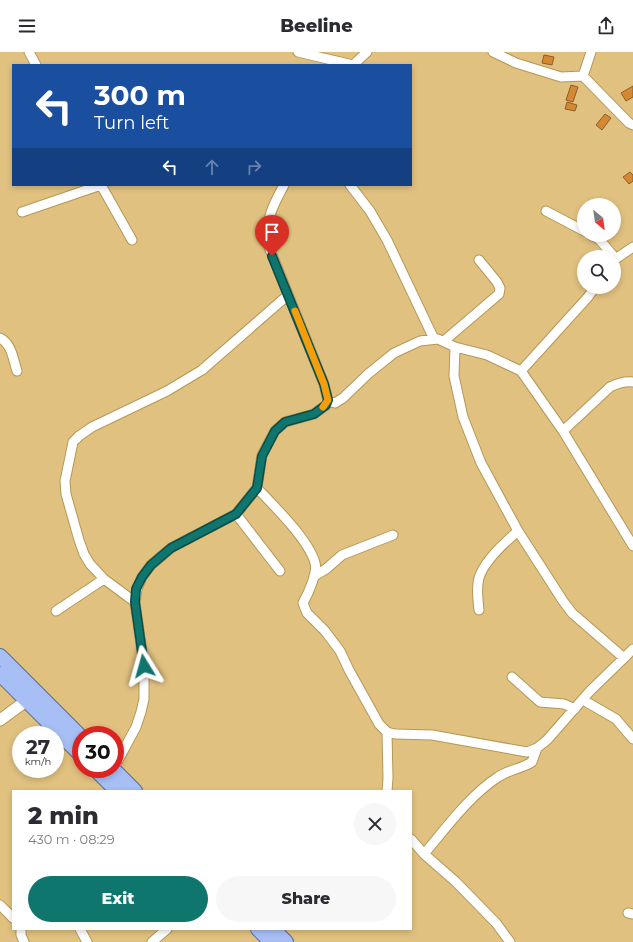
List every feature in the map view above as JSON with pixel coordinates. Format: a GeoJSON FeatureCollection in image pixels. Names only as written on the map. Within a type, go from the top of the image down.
{"type":"FeatureCollection","features":[{"type":"Feature","properties":{"kind":"main road"},"geometry":{"type":"LineString","coordinates":[[0,656],[72,728]]}},
{"type":"Feature","properties":{"kind":"main road"},"geometry":{"type":"LineString","coordinates":[[0,674],[72,746]]}},
{"type":"Feature","properties":{"kind":"main road"},"geometry":{"type":"LineString","coordinates":[[104,778],[116,790]]}},
{"type":"Feature","properties":{"kind":"main road"},"geometry":{"type":"LineString","coordinates":[[122,778],[134,790]]}},
{"type":"Feature","properties":{"kind":"main road"},"geometry":{"type":"LineString","coordinates":[[259,930],[271,942]]}},
{"type":"Feature","properties":{"kind":"main road"},"geometry":{"type":"LineString","coordinates":[[274,930],[286,942]]}},
{"type":"Feature","properties":{"kind":"street"},"geometry":{"type":"LineString","coordinates":[[29,52],[35,64]]}},
{"type":"Feature","properties":{"kind":"street"},"geometry":{"type":"LineString","coordinates":[[298,52],[349,64]]}},
{"type":"Feature","properties":{"kind":"street"},"geometry":{"type":"LineString","coordinates":[[354,64],[367,52]]}},
{"type":"Feature","properties":{"kind":"street"},"geometry":{"type":"LineString","coordinates":[[493,52],[516,63],[561,77],[583,76],[629,123],[633,125]]}},
{"type":"Feature","properties":{"kind":"street"},"geometry":{"type":"LineString","coordinates":[[583,76],[591,52]]}},
{"type":"Feature","properties":{"kind":"street"},"geometry":{"type":"LineString","coordinates":[[22,212],[98,186]]}},
{"type":"Feature","properties":{"kind":"street"},"geometry":{"type":"LineString","coordinates":[[102,186],[132,240]]}},
{"type":"Feature","properties":{"kind":"street"},"geometry":{"type":"LineString","coordinates":[[124,749],[136,727],[144,698],[144,666],[135,602],[136,589],[142,577],[160,556],[182,541],[236,514],[257,488],[262,456],[275,431],[285,422],[314,414],[326,405],[328,400],[324,384],[267,242],[267,225],[272,206],[283,186]]}},
{"type":"Feature","properties":{"kind":"street"},"geometry":{"type":"LineString","coordinates":[[351,186],[370,211],[387,240],[434,339]]}},
{"type":"Feature","properties":{"kind":"street"},"geometry":{"type":"LineString","coordinates":[[546,211],[577,228]]}},
{"type":"Feature","properties":{"kind":"street"},"geometry":{"type":"LineString","coordinates":[[601,242],[608,250]]}},
{"type":"Feature","properties":{"kind":"street"},"geometry":{"type":"LineString","coordinates":[[621,255],[633,247]]}},
{"type":"Feature","properties":{"kind":"street"},"geometry":{"type":"LineString","coordinates":[[444,342],[499,294],[500,288],[498,282],[478,260]]}},
{"type":"Feature","properties":{"kind":"street"},"geometry":{"type":"LineString","coordinates":[[521,371],[590,294]]}},
{"type":"Feature","properties":{"kind":"street"},"geometry":{"type":"LineString","coordinates":[[135,602],[104,579],[90,564],[78,540],[66,494],[65,481],[66,470],[73,442],[92,427],[167,391],[202,370],[288,295]]}},
{"type":"Feature","properties":{"kind":"street"},"geometry":{"type":"LineString","coordinates":[[0,338],[9,346],[17,371]]}},
{"type":"Feature","properties":{"kind":"street"},"geometry":{"type":"LineString","coordinates":[[328,400],[335,403],[343,398],[368,374],[394,353],[420,341],[438,339],[455,347],[487,355],[521,371],[563,430],[633,546]]}},
{"type":"Feature","properties":{"kind":"street"},"geometry":{"type":"LineString","coordinates":[[455,347],[454,376],[463,417],[481,463],[518,531],[563,601],[572,613],[624,658]]}},
{"type":"Feature","properties":{"kind":"street"},"geometry":{"type":"LineString","coordinates":[[563,430],[610,387],[626,381],[633,382]]}},
{"type":"Feature","properties":{"kind":"street"},"geometry":{"type":"LineString","coordinates":[[257,488],[303,539],[316,564],[312,585],[303,603],[307,613],[325,631],[340,651],[379,724],[387,732],[395,734],[432,735],[527,752],[537,748],[547,740],[574,709],[633,649]]}},
{"type":"Feature","properties":{"kind":"street"},"geometry":{"type":"LineString","coordinates":[[236,514],[280,571]]}},
{"type":"Feature","properties":{"kind":"street"},"geometry":{"type":"LineString","coordinates":[[478,610],[479,579],[483,568],[502,545],[518,531]]}},
{"type":"Feature","properties":{"kind":"street"},"geometry":{"type":"LineString","coordinates":[[314,576],[326,569],[342,555],[393,535]]}},
{"type":"Feature","properties":{"kind":"street"},"geometry":{"type":"LineString","coordinates":[[56,611],[104,579]]}},
{"type":"Feature","properties":{"kind":"street"},"geometry":{"type":"LineString","coordinates":[[512,677],[540,702],[564,704],[574,709]]}},
{"type":"Feature","properties":{"kind":"street"},"geometry":{"type":"LineString","coordinates":[[583,700],[616,719],[633,739]]}},
{"type":"Feature","properties":{"kind":"street"},"geometry":{"type":"LineString","coordinates":[[0,720],[26,701]]}},
{"type":"Feature","properties":{"kind":"street"},"geometry":{"type":"LineString","coordinates":[[387,732],[387,790]]}},
{"type":"Feature","properties":{"kind":"street"},"geometry":{"type":"LineString","coordinates":[[424,854],[460,812],[488,784],[504,774],[532,762],[537,748]]}},
{"type":"Feature","properties":{"kind":"street"},"geometry":{"type":"LineString","coordinates":[[412,840],[424,854],[456,882],[496,922],[510,942]]}},
{"type":"Feature","properties":{"kind":"street"},"geometry":{"type":"LineString","coordinates":[[0,905],[12,917]]}},
{"type":"Feature","properties":{"kind":"street"},"geometry":{"type":"LineString","coordinates":[[21,930],[21,935],[24,942]]}},
{"type":"Feature","properties":{"kind":"street"},"geometry":{"type":"LineString","coordinates":[[81,930],[87,942]]}},
{"type":"Feature","properties":{"kind":"street"},"geometry":{"type":"LineString","coordinates":[[152,942],[166,930]]}},
{"type":"Feature","properties":{"kind":"building"},"geometry":{"type":"Polygon","coordinates":[[[544,55],[554,57],[552,65],[542,63],[544,55]]]}},
{"type":"Feature","properties":{"kind":"building"},"geometry":{"type":"Polygon","coordinates":[[[571,85],[578,87],[573,102],[566,100],[571,85]]]}},
{"type":"Feature","properties":{"kind":"building"},"geometry":{"type":"Polygon","coordinates":[[[633,86],[633,97],[626,101],[621,93],[633,86]]]}},
{"type":"Feature","properties":{"kind":"building"},"geometry":{"type":"Polygon","coordinates":[[[567,102],[577,105],[575,111],[565,109],[567,102]]]}},
{"type":"Feature","properties":{"kind":"building"},"geometry":{"type":"Polygon","coordinates":[[[605,114],[611,118],[602,130],[596,125],[605,114]]]}},
{"type":"Feature","properties":{"kind":"building"},"geometry":{"type":"Polygon","coordinates":[[[630,172],[633,175],[633,181],[629,184],[623,177],[630,172]]]}},
{"type":"Feature","properties":{"kind":"slow traffic"},"geometry":{"type":"LineString","coordinates":[[295,311],[324,384],[328,400],[326,405],[323,407]]}},
{"type":"Feature","properties":{"kind":"route"},"geometry":{"type":"LineString","coordinates":[[144,666],[135,602],[136,589],[142,577],[151,565],[171,548],[236,514],[257,488],[262,456],[275,431],[285,422],[314,414],[326,405],[328,400],[324,384],[272,256]]}}]}
